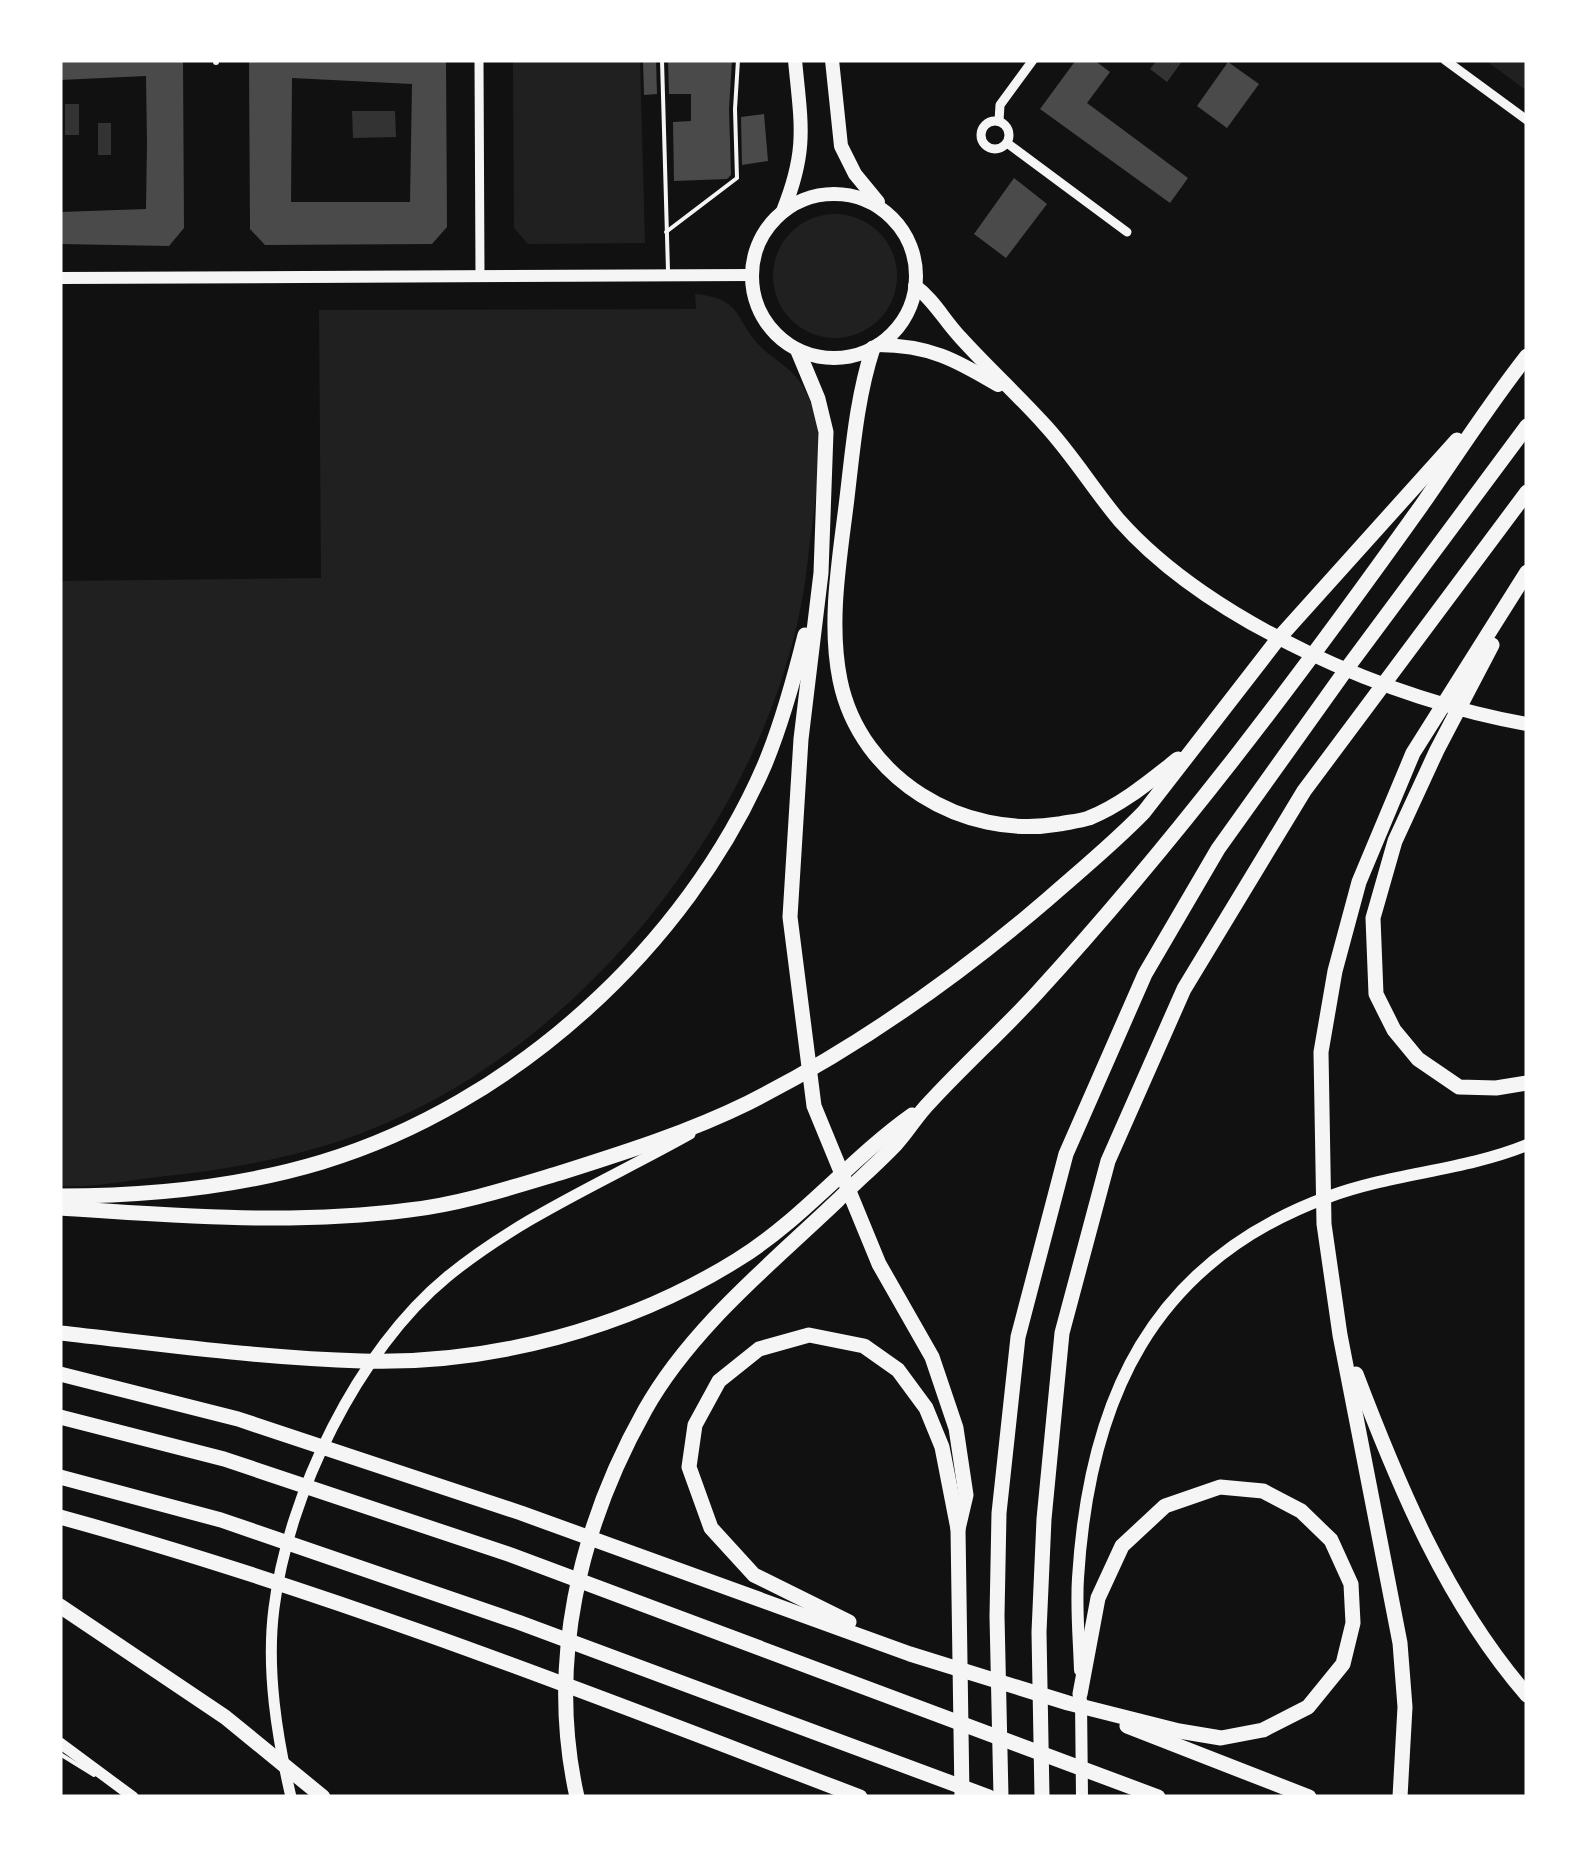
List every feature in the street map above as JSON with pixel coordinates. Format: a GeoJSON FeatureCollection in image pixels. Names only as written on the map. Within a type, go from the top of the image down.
{"type":"FeatureCollection","features":[{"type":"Feature","properties":{"kind":"highway"},"geometry":{"type":"LineString","coordinates":[[876,346],[861,384],[838,572],[835,634],[840,683],[861,734],[892,775],[932,803],[978,822],[1030,828],[1086,819],[1133,794],[1196,744]]}},
{"type":"Feature","properties":{"kind":"highway"},"geometry":{"type":"LineString","coordinates":[[798,351],[826,432],[820,572],[802,739],[790,917],[814,1106],[879,1264],[932,1357],[956,1428],[966,1495],[958,1529]]}},
{"type":"Feature","properties":{"kind":"highway"},"geometry":{"type":"LineString","coordinates":[[577,1797],[568,1757],[564,1693],[569,1628],[582,1560],[609,1476],[648,1404],[693,1343],[1038,992],[1182,826],[1424,502],[1527,356]]}},
{"type":"Feature","properties":{"kind":"highway"},"geometry":{"type":"LineString","coordinates":[[60,1208],[204,1218],[307,1220],[413,1210],[511,1188],[639,1148],[746,1103],[864,1037],[977,960],[1119,838],[1144,812],[1278,639],[1492,401]]}},
{"type":"Feature","properties":{"kind":"highway"},"geometry":{"type":"LineString","coordinates":[[1000,1797],[999,1512],[1018,1337],[1066,1154],[1137,992],[1218,849],[1527,426]]}},
{"type":"Feature","properties":{"kind":"highway"},"geometry":{"type":"LineString","coordinates":[[1042,1797],[1040,1632],[1044,1520],[1062,1333],[1108,1160],[1184,989],[1304,790],[1527,492]]}},
{"type":"Feature","properties":{"kind":"highway"},"geometry":{"type":"LineString","coordinates":[[60,1196],[214,1184],[322,1162],[410,1127],[496,1079],[568,1027],[666,925],[724,844],[764,765],[791,691],[820,572]]}},
{"type":"Feature","properties":{"kind":"highway"},"geometry":{"type":"LineString","coordinates":[[1400,1797],[1405,1707],[1400,1643],[1340,1334],[1324,1224],[1321,1052],[1335,971],[1359,882],[1413,753],[1527,572]]}},
{"type":"Feature","properties":{"kind":"highway"},"geometry":{"type":"LineString","coordinates":[[1513,594],[1504,620],[1395,841],[1373,918],[1376,994],[1394,1030],[1418,1059],[1459,1088],[1527,1083]]}},
{"type":"Feature","properties":{"kind":"highway"},"geometry":{"type":"LineString","coordinates":[[60,1333],[364,1362],[446,1357],[526,1345],[669,1298],[739,1259],[893,1138]]}},
{"type":"Feature","properties":{"kind":"highway"},"geometry":{"type":"LineString","coordinates":[[1340,1334],[1392,1468],[1454,1595],[1527,1695]]}},
{"type":"Feature","properties":{"kind":"highway"},"geometry":{"type":"LineString","coordinates":[[910,1654],[754,1574],[711,1528],[689,1467],[695,1425],[718,1381],[759,1349],[808,1335],[864,1346],[898,1370],[926,1408],[942,1448],[958,1529],[962,1797]]}},
{"type":"Feature","properties":{"kind":"highway"},"geometry":{"type":"LineString","coordinates":[[60,1374],[238,1419],[521,1513],[910,1654],[1179,1731],[1221,1738],[1264,1730],[1308,1707],[1343,1664],[1354,1623],[1352,1584],[1331,1540],[1301,1511],[1262,1491],[1220,1487],[1166,1506],[1122,1546],[1098,1598],[1074,1698]]}},
{"type":"Feature","properties":{"kind":"highway"},"geometry":{"type":"LineString","coordinates":[[60,1417],[224,1459],[493,1549],[1158,1797]]}},
{"type":"Feature","properties":{"kind":"highway"},"geometry":{"type":"LineString","coordinates":[[60,1476],[221,1520],[518,1622],[989,1797]]}},
{"type":"Feature","properties":{"kind":"highway"},"geometry":{"type":"LineString","coordinates":[[60,1517],[226,1565],[490,1656],[860,1797]]}},
{"type":"Feature","properties":{"kind":"highway"},"geometry":{"type":"LineString","coordinates":[[60,1606],[225,1717],[323,1797]]}},
{"type":"Feature","properties":{"kind":"highway"},"geometry":{"type":"LineString","coordinates":[[1074,1698],[1309,1797]]}},
{"type":"Feature","properties":{"kind":"main road"},"geometry":{"type":"LineString","coordinates":[[795,60],[802,149],[794,182],[782,212],[764,234],[752,275],[757,304],[772,330],[798,351],[823,360],[846,360],[876,346],[906,344],[939,352],[1012,393]]}},
{"type":"Feature","properties":{"kind":"main road"},"geometry":{"type":"LineString","coordinates":[[832,60],[841,146],[856,174],[897,224],[914,253],[915,286],[905,315],[876,346]]}},
{"type":"Feature","properties":{"kind":"main road"},"geometry":{"type":"LineString","coordinates":[[782,212],[803,199],[824,194],[867,200],[885,211]]}},
{"type":"Feature","properties":{"kind":"main road"},"geometry":{"type":"LineString","coordinates":[[60,278],[752,275]]}},
{"type":"Feature","properties":{"kind":"main road"},"geometry":{"type":"LineString","coordinates":[[915,286],[930,297],[960,337],[1043,422],[1117,518],[1180,578],[1293,644],[1375,680],[1446,708],[1527,724]]}},
{"type":"Feature","properties":{"kind":"main road"},"geometry":{"type":"LineString","coordinates":[[1082,1797],[1074,1698],[1077,1580],[1091,1470],[1114,1395],[1135,1351],[1166,1306],[1204,1266],[1257,1230],[1329,1196],[1476,1162],[1527,1145]]}},
{"type":"Feature","properties":{"kind":"street"},"geometry":{"type":"LineString","coordinates":[[479,60],[480,276]]}},
{"type":"Feature","properties":{"kind":"street"},"geometry":{"type":"LineString","coordinates":[[1007,143],[1008,130],[999,121],[1000,105],[1033,60]]}},
{"type":"Feature","properties":{"kind":"street"},"geometry":{"type":"LineString","coordinates":[[1445,60],[1527,120]]}},
{"type":"Feature","properties":{"kind":"street"},"geometry":{"type":"LineString","coordinates":[[999,121],[983,128],[983,142],[994,149],[1007,143]]}},
{"type":"Feature","properties":{"kind":"street"},"geometry":{"type":"LineString","coordinates":[[1007,143],[1127,232]]}},
{"type":"Feature","properties":{"kind":"street"},"geometry":{"type":"LineString","coordinates":[[291,1797],[280,1751],[274,1694],[274,1608],[300,1500],[345,1402],[393,1332],[446,1277],[528,1220],[746,1103]]}},
{"type":"Feature","properties":{"kind":"street"},"geometry":{"type":"LineString","coordinates":[[60,1744],[128,1793]]}},
{"type":"Feature","properties":{"kind":"lane"},"geometry":{"type":"LineString","coordinates":[[662,60],[668,276]]}},
{"type":"Feature","properties":{"kind":"lane"},"geometry":{"type":"LineString","coordinates":[[666,232],[737,178],[738,60]]}},
{"type":"Feature","properties":{"kind":"lane"},"geometry":{"type":"LineString","coordinates":[[60,1754],[128,1793]]}},
{"type":"Feature","properties":{"kind":"shaded area"},"geometry":{"type":"Polygon","coordinates":[[[513,60],[640,60],[645,243],[528,244],[514,228],[513,60]]]}},
{"type":"Feature","properties":{"kind":"shaded area"},"geometry":{"type":"Polygon","coordinates":[[[1157,60],[1183,60],[1167,82],[1150,69],[1157,60]]]}},
{"type":"Feature","properties":{"kind":"shaded area"},"geometry":{"type":"Polygon","coordinates":[[[1485,60],[1527,60],[1527,91],[1485,60]]]}},
{"type":"Feature","properties":{"kind":"shaded area"},"geometry":{"type":"Polygon","coordinates":[[[65,104],[79,104],[79,135],[65,135],[65,104]]]}},
{"type":"Feature","properties":{"kind":"shaded area"},"geometry":{"type":"Polygon","coordinates":[[[352,111],[395,111],[396,137],[353,138],[352,111]]]}},
{"type":"Feature","properties":{"kind":"shaded area"},"geometry":{"type":"Polygon","coordinates":[[[98,123],[111,123],[111,155],[98,155],[98,123]]]}},
{"type":"Feature","properties":{"kind":"shaded area"},"geometry":{"type":"Polygon","coordinates":[[[835,214],[859,219],[879,232],[892,252],[897,276],[892,300],[879,320],[859,333],[835,338],[811,333],[791,320],[778,300],[773,276],[778,252],[791,232],[811,219],[835,214]]]}},
{"type":"Feature","properties":{"kind":"shaded area"},"geometry":{"type":"Polygon","coordinates":[[[695,294],[730,305],[761,347],[800,382],[816,423],[819,468],[808,559],[792,643],[764,727],[724,808],[674,884],[616,955],[551,1018],[481,1072],[406,1114],[319,1148],[258,1162],[113,1183],[60,1186],[60,581],[321,578],[319,310],[696,309],[695,294]]]}},
{"type":"Feature","properties":{"kind":"building"},"geometry":{"type":"Polygon","coordinates":[[[60,60],[183,60],[184,228],[169,246],[60,244],[60,212],[146,209],[147,143],[146,76],[60,80],[60,60]]]}},
{"type":"Feature","properties":{"kind":"building"},"geometry":{"type":"Polygon","coordinates":[[[249,60],[446,60],[447,227],[432,244],[265,245],[250,229],[249,60]],[[292,78],[291,202],[410,202],[412,84],[292,78]]]}},
{"type":"Feature","properties":{"kind":"building"},"geometry":{"type":"Polygon","coordinates":[[[643,60],[656,60],[657,94],[644,95],[643,60]]]}},
{"type":"Feature","properties":{"kind":"building"},"geometry":{"type":"Polygon","coordinates":[[[668,60],[732,60],[731,175],[727,179],[674,181],[673,122],[691,121],[691,94],[669,94],[668,60]]]}},
{"type":"Feature","properties":{"kind":"building"},"geometry":{"type":"Polygon","coordinates":[[[1076,60],[1094,60],[1110,72],[1087,103],[1188,178],[1170,203],[1040,109],[1076,60]]]}},
{"type":"Feature","properties":{"kind":"building"},"geometry":{"type":"Polygon","coordinates":[[[1228,62],[1259,84],[1227,128],[1197,106],[1228,62]]]}},
{"type":"Feature","properties":{"kind":"building"},"geometry":{"type":"Polygon","coordinates":[[[764,114],[768,161],[742,165],[741,117],[764,114]]]}},
{"type":"Feature","properties":{"kind":"building"},"geometry":{"type":"Polygon","coordinates":[[[1014,178],[1047,204],[1006,258],[974,234],[1014,178]]]}}]}
